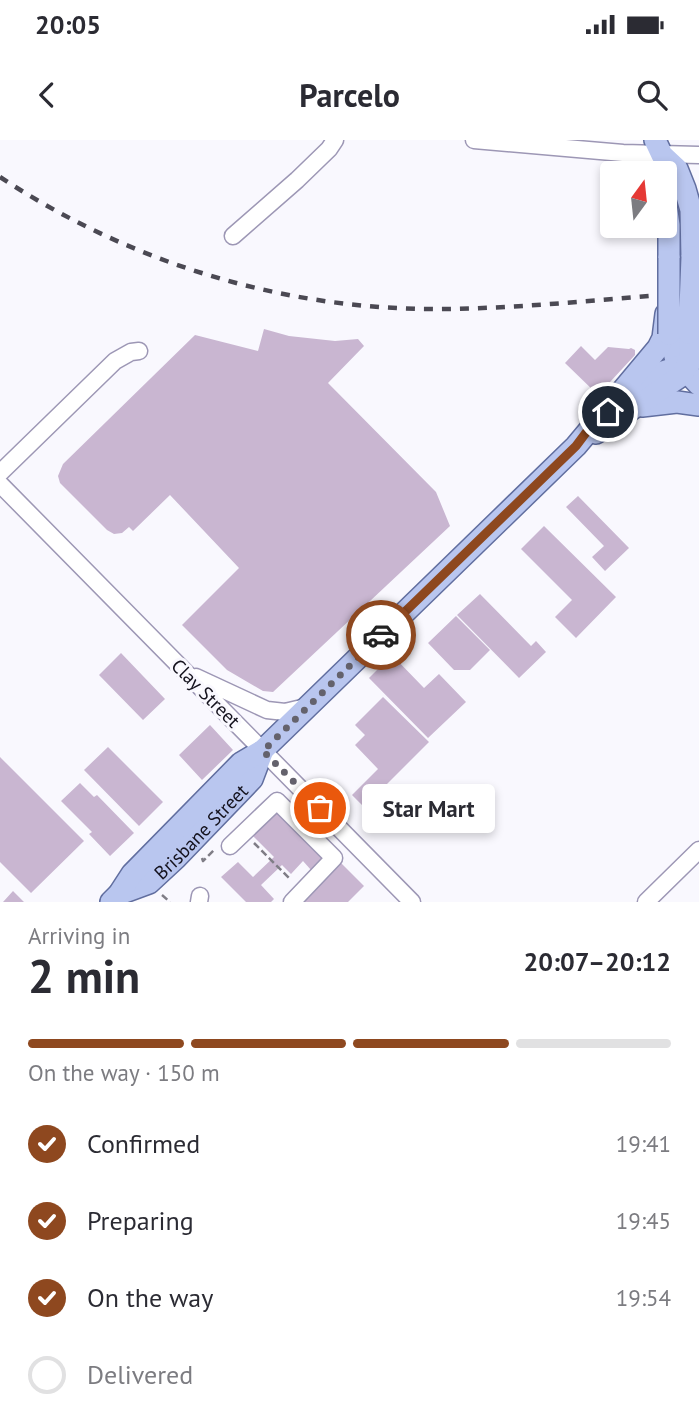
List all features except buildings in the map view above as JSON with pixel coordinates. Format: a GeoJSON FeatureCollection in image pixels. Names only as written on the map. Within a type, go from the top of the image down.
{"type":"FeatureCollection","features":[{"type":"Feature","properties":{"kind":"main road"},"geometry":{"type":"LineString","coordinates":[[659,156],[677,169],[691,210],[692,257],[674,334],[674,354],[690,369]]}},
{"type":"Feature","properties":{"kind":"main road"},"geometry":{"type":"LineString","coordinates":[[670,238],[668,310],[674,334]]}},
{"type":"Feature","properties":{"kind":"main road","name":"Brisbane Street"},"geometry":{"type":"LineString","coordinates":[[582,438],[674,334]]}},
{"type":"Feature","properties":{"kind":"main road","name":"Brisbane Street"},"geometry":{"type":"LineString","coordinates":[[582,438],[669,386],[690,369]]}},
{"type":"Feature","properties":{"kind":"main road","name":"Brisbane Street"},"geometry":{"type":"LineString","coordinates":[[115,898],[132,874],[240,763],[263,751],[582,438],[641,384],[690,369]]}},
{"type":"Feature","properties":{"kind":"main road"},"geometry":{"type":"LineString","coordinates":[[628,410],[665,403],[699,405]]}},
{"type":"Feature","properties":{"kind":"street"},"geometry":{"type":"LineString","coordinates":[[233,236],[297,180],[335,140]]}},
{"type":"Feature","properties":{"kind":"street"},"geometry":{"type":"LineString","coordinates":[[474,140],[659,156],[699,155]]}},
{"type":"Feature","properties":{"kind":"street"},"geometry":{"type":"LineString","coordinates":[[693,140],[699,145]]}},
{"type":"Feature","properties":{"kind":"street"},"geometry":{"type":"LineString","coordinates":[[691,210],[699,186]]}},
{"type":"Feature","properties":{"kind":"street"},"geometry":{"type":"LineString","coordinates":[[0,473],[115,361],[131,352],[139,351]]}},
{"type":"Feature","properties":{"kind":"street","name":"Clay Street"},"geometry":{"type":"LineString","coordinates":[[0,484],[412,902]]}},
{"type":"Feature","properties":{"kind":"street"},"geometry":{"type":"LineString","coordinates":[[187,674],[267,710],[285,712],[306,707]]}},
{"type":"Feature","properties":{"kind":"street"},"geometry":{"type":"LineString","coordinates":[[235,841],[277,801],[334,858],[292,902]]}},
{"type":"Feature","properties":{"kind":"street"},"geometry":{"type":"LineString","coordinates":[[646,902],[699,850]]}},
{"type":"Feature","properties":{"kind":"path"},"geometry":{"type":"LineString","coordinates":[[235,841],[249,838],[289,877]]}},
{"type":"Feature","properties":{"kind":"path"},"geometry":{"type":"LineString","coordinates":[[161,893],[170,902]]}},
{"type":"Feature","properties":{"kind":"railway"},"geometry":{"type":"LineString","coordinates":[[0,177],[103,235],[157,258],[270,291],[327,301],[445,309],[541,305],[699,292]]}},
{"type":"Feature","properties":{"kind":"way so far"},"geometry":{"type":"LineString","coordinates":[[320,808],[263,751],[381,635]]}},
{"type":"Feature","properties":{"kind":"place","name":"Star Mart"},"geometry":{"type":"Point","coordinates":[320,808]}},
{"type":"Feature","properties":{"kind":"route"},"geometry":{"type":"LineString","coordinates":[[381,635],[491,530],[608,412]]}}]}
